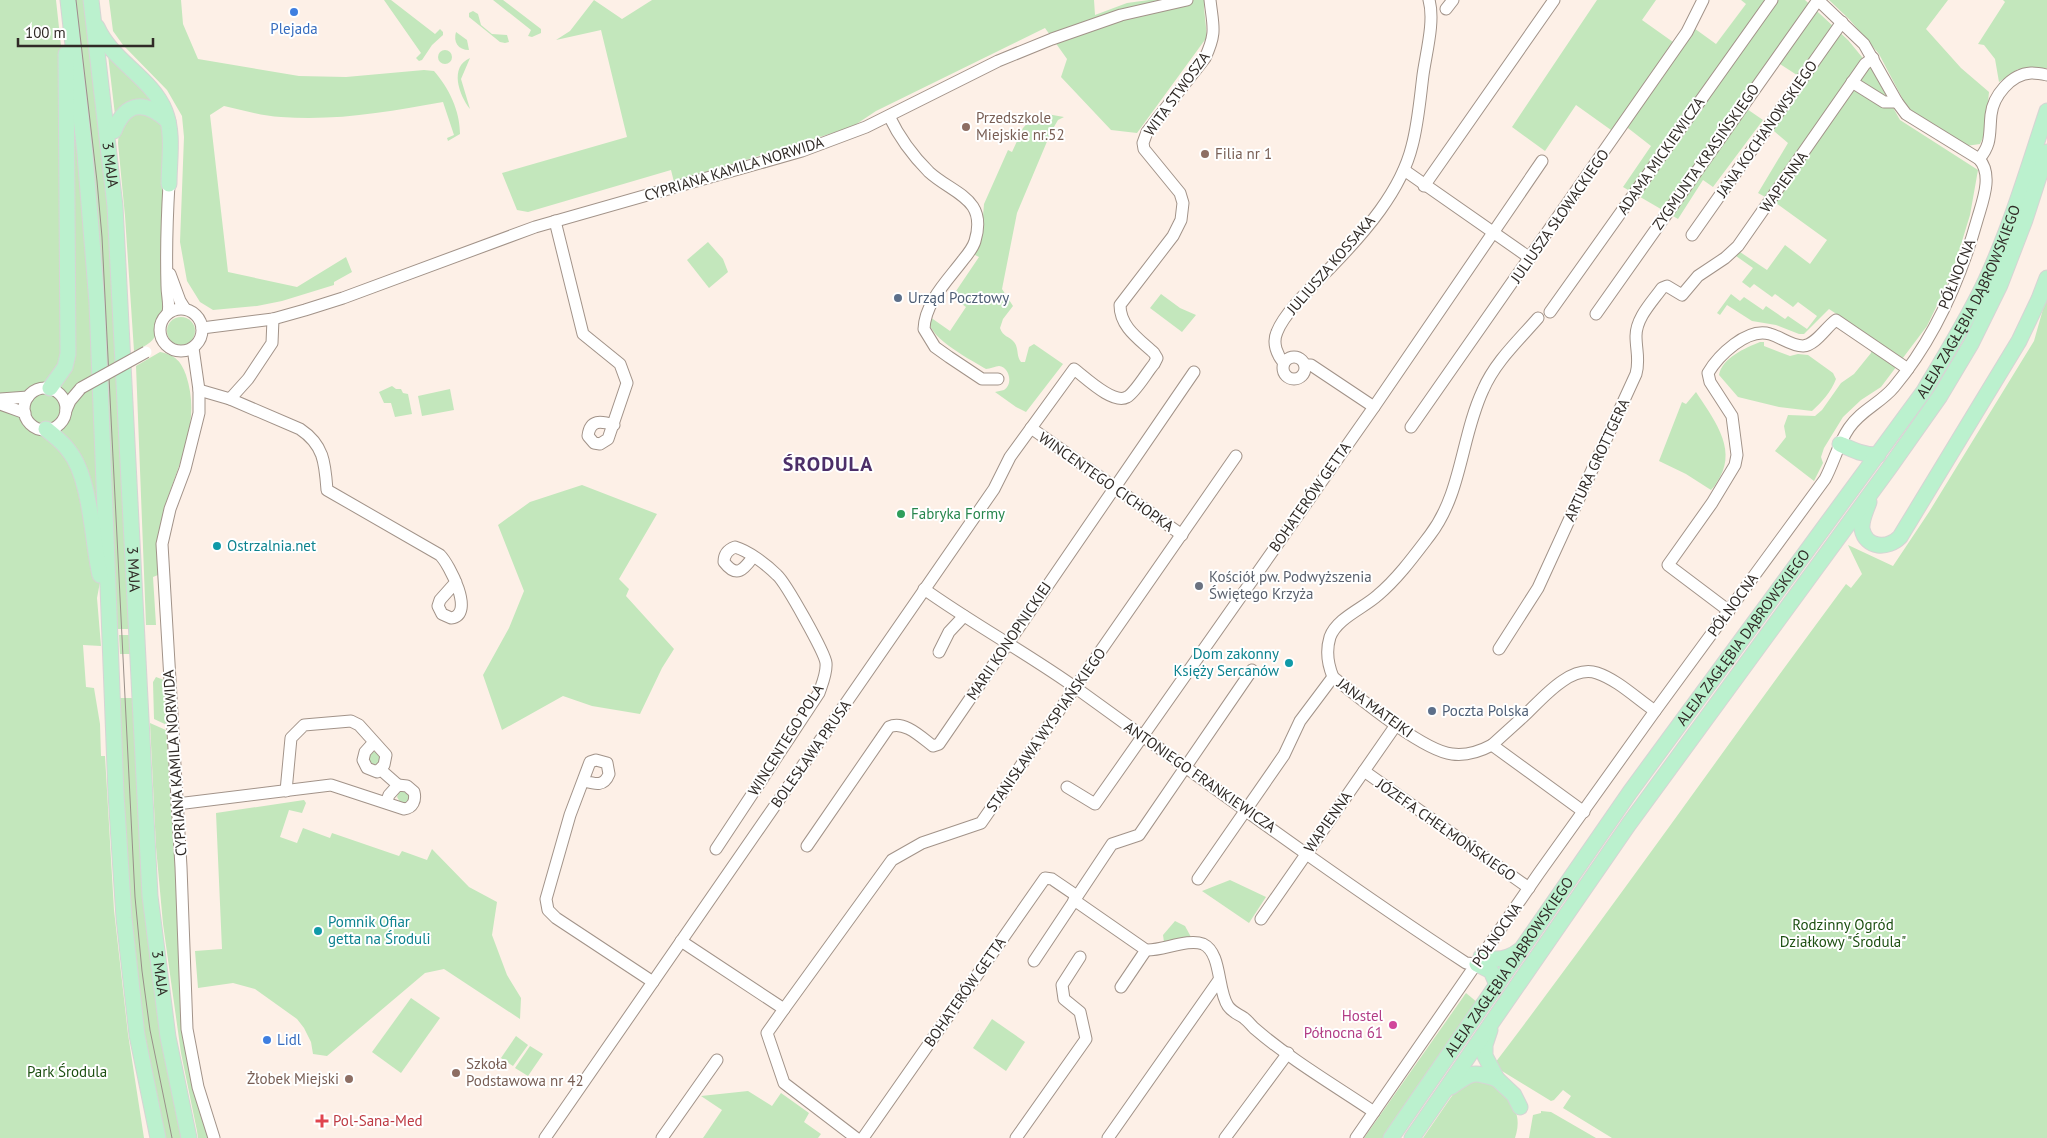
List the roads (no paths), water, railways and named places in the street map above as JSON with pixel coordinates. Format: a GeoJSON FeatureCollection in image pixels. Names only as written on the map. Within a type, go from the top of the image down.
{"type":"FeatureCollection","features":[{"type":"Feature","properties":{"kind":"main road","name":"3 MAJA"},"geometry":{"type":"LineString","coordinates":[[91,0],[115,206],[150,896],[168,1038],[189,1138]]}},
{"type":"Feature","properties":{"kind":"main road","name":"3 MAJA"},"geometry":{"type":"LineString","coordinates":[[69,4],[93,236],[120,870],[130,988],[146,1088],[158,1138]]}},
{"type":"Feature","properties":{"kind":"main road"},"geometry":{"type":"LineString","coordinates":[[54,390],[65,367],[68,354],[66,55],[69,4]]}},
{"type":"Feature","properties":{"kind":"main road"},"geometry":{"type":"LineString","coordinates":[[93,19],[108,48],[141,79],[160,101],[168,121],[170,134],[169,184]]}},
{"type":"Feature","properties":{"kind":"main road"},"geometry":{"type":"LineString","coordinates":[[98,70],[110,102],[114,131],[119,173],[115,206]]}},
{"type":"Feature","properties":{"kind":"main road"},"geometry":{"type":"LineString","coordinates":[[114,131],[124,114],[137,107],[156,110],[168,121]]}},
{"type":"Feature","properties":{"kind":"main road","name":"ALEJA ZAGŁĘBIA DĄBROWSKIEGO"},"geometry":{"type":"LineString","coordinates":[[1412,1138],[1629,824],[1940,396],[1975,336],[2000,285],[2029,188],[2047,111]]}},
{"type":"Feature","properties":{"kind":"main road","name":"ALEJA ZAGŁĘBIA DĄBROWSKIEGO"},"geometry":{"type":"LineString","coordinates":[[1391,1138],[1636,784],[1924,391],[1973,305],[2047,152]]}},
{"type":"Feature","properties":{"kind":"main road"},"geometry":{"type":"LineString","coordinates":[[1874,489],[1863,517],[1862,528],[1868,541],[1878,546],[1888,546],[1900,538],[2019,341],[2047,278]]}},
{"type":"Feature","properties":{"kind":"main road"},"geometry":{"type":"LineString","coordinates":[[46,429],[70,452],[78,466],[109,608]]}},
{"type":"Feature","properties":{"kind":"main road"},"geometry":{"type":"LineString","coordinates":[[1840,444],[1866,455],[1878,454]]}},
{"type":"Feature","properties":{"kind":"main road"},"geometry":{"type":"LineString","coordinates":[[1479,961],[1506,958],[1512,956],[1523,947]]}},
{"type":"Feature","properties":{"kind":"main road"},"geometry":{"type":"LineString","coordinates":[[1479,961],[1491,971],[1496,985]]}},
{"type":"Feature","properties":{"kind":"main road"},"geometry":{"type":"LineString","coordinates":[[1492,1021],[1485,1045],[1485,1056],[1497,1079],[1514,1095],[1520,1107]]}},
{"type":"Feature","properties":{"kind":"main road"},"geometry":{"type":"LineString","coordinates":[[1444,1092],[1468,1075],[1477,1073],[1497,1079]]}},
{"type":"Feature","properties":{"kind":"street","name":"CYPRIANA KAMILA NORWIDA"},"geometry":{"type":"LineString","coordinates":[[202,328],[273,319],[343,298],[555,221],[802,151],[866,127],[998,61],[1052,39],[1120,15],[1187,0]]}},
{"type":"Feature","properties":{"kind":"street","name":"WITA STWOSZA"},"geometry":{"type":"LineString","coordinates":[[1074,369],[1112,397],[1120,400],[1128,397],[1157,358],[1125,326],[1120,316],[1120,305],[1173,236],[1181,220],[1183,203],[1180,193],[1144,150],[1143,142],[1147,132],[1205,58],[1214,32],[1210,0]]}},
{"type":"Feature","properties":{"kind":"street","name":"JULIUSZA KOSSAKA"},"geometry":{"type":"LineString","coordinates":[[1284,363],[1278,356],[1275,343],[1277,330],[1300,301],[1364,232],[1404,170],[1412,147],[1421,93],[1431,16],[1429,0]]}},
{"type":"Feature","properties":{"kind":"street"},"geometry":{"type":"LineString","coordinates":[[1424,186],[1554,0]]}},
{"type":"Feature","properties":{"kind":"street","name":"JULIUSZA SŁOWACKIEGO"},"geometry":{"type":"LineString","coordinates":[[1411,427],[1687,32],[1703,0]]}},
{"type":"Feature","properties":{"kind":"street","name":"ADAMA MICKIEWICZA"},"geometry":{"type":"LineString","coordinates":[[1550,312],[1772,0]]}},
{"type":"Feature","properties":{"kind":"street"},"geometry":{"type":"LineString","coordinates":[[1818,0],[1860,40],[1873,58],[1897,102],[1906,114],[1979,159],[1987,150],[1991,114],[1996,97],[2005,86],[2016,79],[2030,73],[2047,75]]}},
{"type":"Feature","properties":{"kind":"street","name":"ZYGMUNTA KRASIŃSKIEGO"},"geometry":{"type":"LineString","coordinates":[[1596,314],[1818,0]]}},
{"type":"Feature","properties":{"kind":"street","name":"JANA KOCHANOWSKIEGO"},"geometry":{"type":"LineString","coordinates":[[1692,235],[1842,22]]}},
{"type":"Feature","properties":{"kind":"street","name":"WAPIENNA"},"geometry":{"type":"LineString","coordinates":[[1682,295],[1698,276],[1725,258],[1749,232],[1852,82],[1865,64],[1873,58]]}},
{"type":"Feature","properties":{"kind":"street"},"geometry":{"type":"LineString","coordinates":[[1852,82],[1884,102],[1897,102]]}},
{"type":"Feature","properties":{"kind":"street"},"geometry":{"type":"LineString","coordinates":[[889,116],[905,145],[920,163],[968,199],[976,209],[977,215],[978,225],[972,248],[928,308],[924,319],[924,329],[936,347],[948,357],[982,379],[998,379]]}},
{"type":"Feature","properties":{"kind":"street","name":"PÓŁNOCNA"},"geometry":{"type":"LineString","coordinates":[[1356,1138],[1529,888],[1655,711],[1825,479],[1850,426],[1863,412],[1881,400],[1893,388],[1926,342],[1948,302],[1968,249],[1982,200],[1986,178],[1983,164],[1979,159]]}},
{"type":"Feature","properties":{"kind":"street","name":"BOHATERÓW GETTA"},"geometry":{"type":"LineString","coordinates":[[1067,787],[1095,804],[1374,407],[1542,161]]}},
{"type":"Feature","properties":{"kind":"street"},"geometry":{"type":"LineString","coordinates":[[1404,170],[1424,186],[1530,258]]}},
{"type":"Feature","properties":{"kind":"street"},"geometry":{"type":"LineString","coordinates":[[168,314],[169,184]]}},
{"type":"Feature","properties":{"kind":"street"},"geometry":{"type":"LineString","coordinates":[[555,221],[582,334],[620,364],[627,383],[614,424]]}},
{"type":"Feature","properties":{"kind":"street"},"geometry":{"type":"LineString","coordinates":[[168,268],[180,301],[185,309],[196,315],[202,328],[200,340],[193,348],[181,352],[174,351],[162,342],[160,325],[168,314],[176,310],[185,309]]}},
{"type":"Feature","properties":{"kind":"street","name":"ARTURA GROTTGERA"},"geometry":{"type":"LineString","coordinates":[[1499,648],[1538,588],[1636,374],[1639,361],[1636,336],[1640,319],[1662,288],[1667,286],[1682,295]]}},
{"type":"Feature","properties":{"kind":"street","name":"JANA MATEJKI"},"geometry":{"type":"LineString","coordinates":[[1538,318],[1509,349],[1482,390],[1449,500],[1435,528],[1379,595],[1336,628],[1330,637],[1328,667],[1333,678],[1396,725],[1428,745],[1450,754],[1468,754],[1492,745],[1550,690],[1579,673],[1589,672],[1603,676],[1655,711]]}},
{"type":"Feature","properties":{"kind":"street"},"geometry":{"type":"LineString","coordinates":[[230,399],[248,379],[272,343],[273,319]]}},
{"type":"Feature","properties":{"kind":"street"},"geometry":{"type":"LineString","coordinates":[[1729,611],[1668,565],[1712,503],[1735,465],[1737,455],[1732,416],[1710,382],[1708,373],[1713,364],[1737,342],[1756,334],[1770,334],[1792,344],[1804,346],[1813,342],[1836,320],[1908,369]]}},
{"type":"Feature","properties":{"kind":"street"},"geometry":{"type":"LineString","coordinates":[[28,397],[24,407],[28,420],[32,425],[46,429],[57,426],[61,422],[70,401],[81,388],[162,342]]}},
{"type":"Feature","properties":{"kind":"street","name":"CYPRIANA KAMILA NORWIDA"},"geometry":{"type":"LineString","coordinates":[[193,348],[199,390],[199,413],[195,434],[185,469],[170,509],[162,544],[177,804],[187,1028],[198,1087],[214,1138]]}},
{"type":"Feature","properties":{"kind":"street","name":"CYPRIANA KAMILA NORWIDA"},"geometry":{"type":"LineString","coordinates":[[181,352],[199,390]]}},
{"type":"Feature","properties":{"kind":"street"},"geometry":{"type":"LineString","coordinates":[[1305,365],[1303,374],[1295,379],[1286,376],[1284,372],[1284,363],[1293,357],[1298,358],[1305,365],[1312,365],[1374,407]]}},
{"type":"Feature","properties":{"kind":"street","name":"BOLESŁAWA PRUSA"},"geometry":{"type":"LineString","coordinates":[[545,1138],[994,489],[1010,457],[1074,369]]}},
{"type":"Feature","properties":{"kind":"street","name":"MARII KONOPNICKIEJ"},"geometry":{"type":"LineString","coordinates":[[807,846],[888,727],[895,724],[902,726],[933,746],[939,744],[1194,372]]}},
{"type":"Feature","properties":{"kind":"street"},"geometry":{"type":"LineString","coordinates":[[0,399],[28,397],[38,390],[81,388]]}},
{"type":"Feature","properties":{"kind":"street"},"geometry":{"type":"LineString","coordinates":[[54,390],[66,403],[66,410]]}},
{"type":"Feature","properties":{"kind":"street"},"geometry":{"type":"LineString","coordinates":[[199,390],[230,399],[310,435],[316,442],[322,456],[327,490],[440,555],[447,562],[456,582]]}},
{"type":"Feature","properties":{"kind":"street"},"geometry":{"type":"LineString","coordinates":[[0,404],[25,412]]}},
{"type":"Feature","properties":{"kind":"street","name":"WINCENTEGO CICHOPKA"},"geometry":{"type":"LineString","coordinates":[[1031,428],[1182,535]]}},
{"type":"Feature","properties":{"kind":"street","name":"STANISŁAWA WYSPIAŃSKIEGO"},"geometry":{"type":"LineString","coordinates":[[856,1138],[784,1083],[767,1033],[892,860],[922,843],[981,823],[1236,456]]}},
{"type":"Feature","properties":{"kind":"street","name":"WINCENTEGO POLA"},"geometry":{"type":"LineString","coordinates":[[716,849],[819,693],[826,663],[818,641],[787,589],[778,576],[753,557]]}},
{"type":"Feature","properties":{"kind":"street","name":"ANTONIEGO FRANKIEWICZA"},"geometry":{"type":"LineString","coordinates":[[924,588],[1075,687],[1184,768],[1461,960],[1466,963],[1479,961]]}},
{"type":"Feature","properties":{"kind":"street"},"geometry":{"type":"LineString","coordinates":[[939,652],[949,632],[964,616]]}},
{"type":"Feature","properties":{"kind":"street"},"geometry":{"type":"LineString","coordinates":[[1034,961],[1112,844],[1139,835],[1252,670]]}},
{"type":"Feature","properties":{"kind":"street"},"geometry":{"type":"LineString","coordinates":[[1198,879],[1284,755],[1300,721],[1333,678]]}},
{"type":"Feature","properties":{"kind":"street"},"geometry":{"type":"LineString","coordinates":[[286,791],[291,738],[304,726],[351,721],[359,725],[386,755],[381,770],[377,772],[370,770],[363,762],[365,752],[374,742]]}},
{"type":"Feature","properties":{"kind":"street","name":"WAPIENNA"},"geometry":{"type":"LineString","coordinates":[[1261,919],[1396,725]]}},
{"type":"Feature","properties":{"kind":"street"},"geometry":{"type":"LineString","coordinates":[[1492,745],[1584,812]]}},
{"type":"Feature","properties":{"kind":"street"},"geometry":{"type":"LineString","coordinates":[[177,804],[332,785],[404,809],[412,806],[414,792],[407,786],[398,785],[381,770]]}},
{"type":"Feature","properties":{"kind":"street","name":"JÓZEFA CHEŁMOŃSKIEGO"},"geometry":{"type":"LineString","coordinates":[[1364,771],[1529,888]]}},
{"type":"Feature","properties":{"kind":"street"},"geometry":{"type":"LineString","coordinates":[[584,781],[570,815],[549,887],[546,900],[548,910],[562,922],[653,982]]}},
{"type":"Feature","properties":{"kind":"street"},"geometry":{"type":"LineString","coordinates":[[386,803],[389,795],[398,785]]}},
{"type":"Feature","properties":{"kind":"street","name":"BOHATERÓW GETTA"},"geometry":{"type":"LineString","coordinates":[[863,1138],[1046,878],[1052,879],[1076,898]]}},
{"type":"Feature","properties":{"kind":"street"},"geometry":{"type":"LineString","coordinates":[[1076,898],[1146,950],[1193,942],[1203,944],[1215,958],[1225,1000],[1232,1011],[1244,1018],[1254,1028],[1288,1053],[1374,1112]]}},
{"type":"Feature","properties":{"kind":"street"},"geometry":{"type":"LineString","coordinates":[[681,941],[784,1008]]}},
{"type":"Feature","properties":{"kind":"street"},"geometry":{"type":"LineString","coordinates":[[1122,987],[1146,950]]}},
{"type":"Feature","properties":{"kind":"street"},"geometry":{"type":"LineString","coordinates":[[1016,1138],[1086,1039],[1080,1012],[1064,998],[1062,985],[1080,957]]}},
{"type":"Feature","properties":{"kind":"street"},"geometry":{"type":"LineString","coordinates":[[1108,1138],[1219,980]]}},
{"type":"Feature","properties":{"kind":"street"},"geometry":{"type":"LineString","coordinates":[[1225,1138],[1288,1053]]}},
{"type":"Feature","properties":{"kind":"street"},"geometry":{"type":"LineString","coordinates":[[662,1138],[717,1060]]}},
{"type":"Feature","properties":{"kind":"tram line"},"geometry":{"type":"LineString","coordinates":[[76,0],[102,237],[135,897],[150,1030],[172,1138]]}},
{"type":"Feature","properties":{"kind":"place","name":"Plejada"},"geometry":{"type":"Point","coordinates":[294,12]}},
{"type":"Feature","properties":{"kind":"place","name":"Przedszkole Miejskie nr.52"},"geometry":{"type":"Point","coordinates":[966,127]}},
{"type":"Feature","properties":{"kind":"place","name":"Filia nr 1"},"geometry":{"type":"Point","coordinates":[1205,154]}},
{"type":"Feature","properties":{"kind":"place","name":"Urząd Pocztowy"},"geometry":{"type":"Point","coordinates":[898,298]}},
{"type":"Feature","properties":{"kind":"place","name":"Fabryka Formy"},"geometry":{"type":"Point","coordinates":[901,514]}},
{"type":"Feature","properties":{"kind":"place","name":"Ostrzalnia.net"},"geometry":{"type":"Point","coordinates":[217,546]}},
{"type":"Feature","properties":{"kind":"place","name":"Kościół pw. Podwyższenia Świętego Krzyża"},"geometry":{"type":"Point","coordinates":[1199,586]}},
{"type":"Feature","properties":{"kind":"place","name":"Dom zakonny Księży Sercanów"},"geometry":{"type":"Point","coordinates":[1289,663]}},
{"type":"Feature","properties":{"kind":"place","name":"Poczta Polska"},"geometry":{"type":"Point","coordinates":[1432,711]}},
{"type":"Feature","properties":{"kind":"place","name":"Pomnik Ofiar getta na Środuli"},"geometry":{"type":"Point","coordinates":[318,931]}},
{"type":"Feature","properties":{"kind":"place","name":"Hostel Północna 61"},"geometry":{"type":"Point","coordinates":[1393,1025]}},
{"type":"Feature","properties":{"kind":"place","name":"Lidl"},"geometry":{"type":"Point","coordinates":[267,1040]}},
{"type":"Feature","properties":{"kind":"place","name":"Szkoła Podstawowa nr 42"},"geometry":{"type":"Point","coordinates":[456,1073]}},
{"type":"Feature","properties":{"kind":"place","name":"Żłobek Miejski"},"geometry":{"type":"Point","coordinates":[349,1079]}},
{"type":"Feature","properties":{"kind":"place","name":"Pol-Sana-Med"},"geometry":{"type":"Point","coordinates":[322,1121]}},
{"type":"Feature","properties":{"kind":"district","name":"ŚRODULA"},"geometry":{"type":"Point","coordinates":[828,464]}},
{"type":"Feature","properties":{"kind":"park label","name":"Rodzinny Ogród Działkowy \"Środula\""},"geometry":{"type":"Point","coordinates":[1843,934]}},
{"type":"Feature","properties":{"kind":"park label","name":"Park Środula"},"geometry":{"type":"Point","coordinates":[67,1072]}}]}
